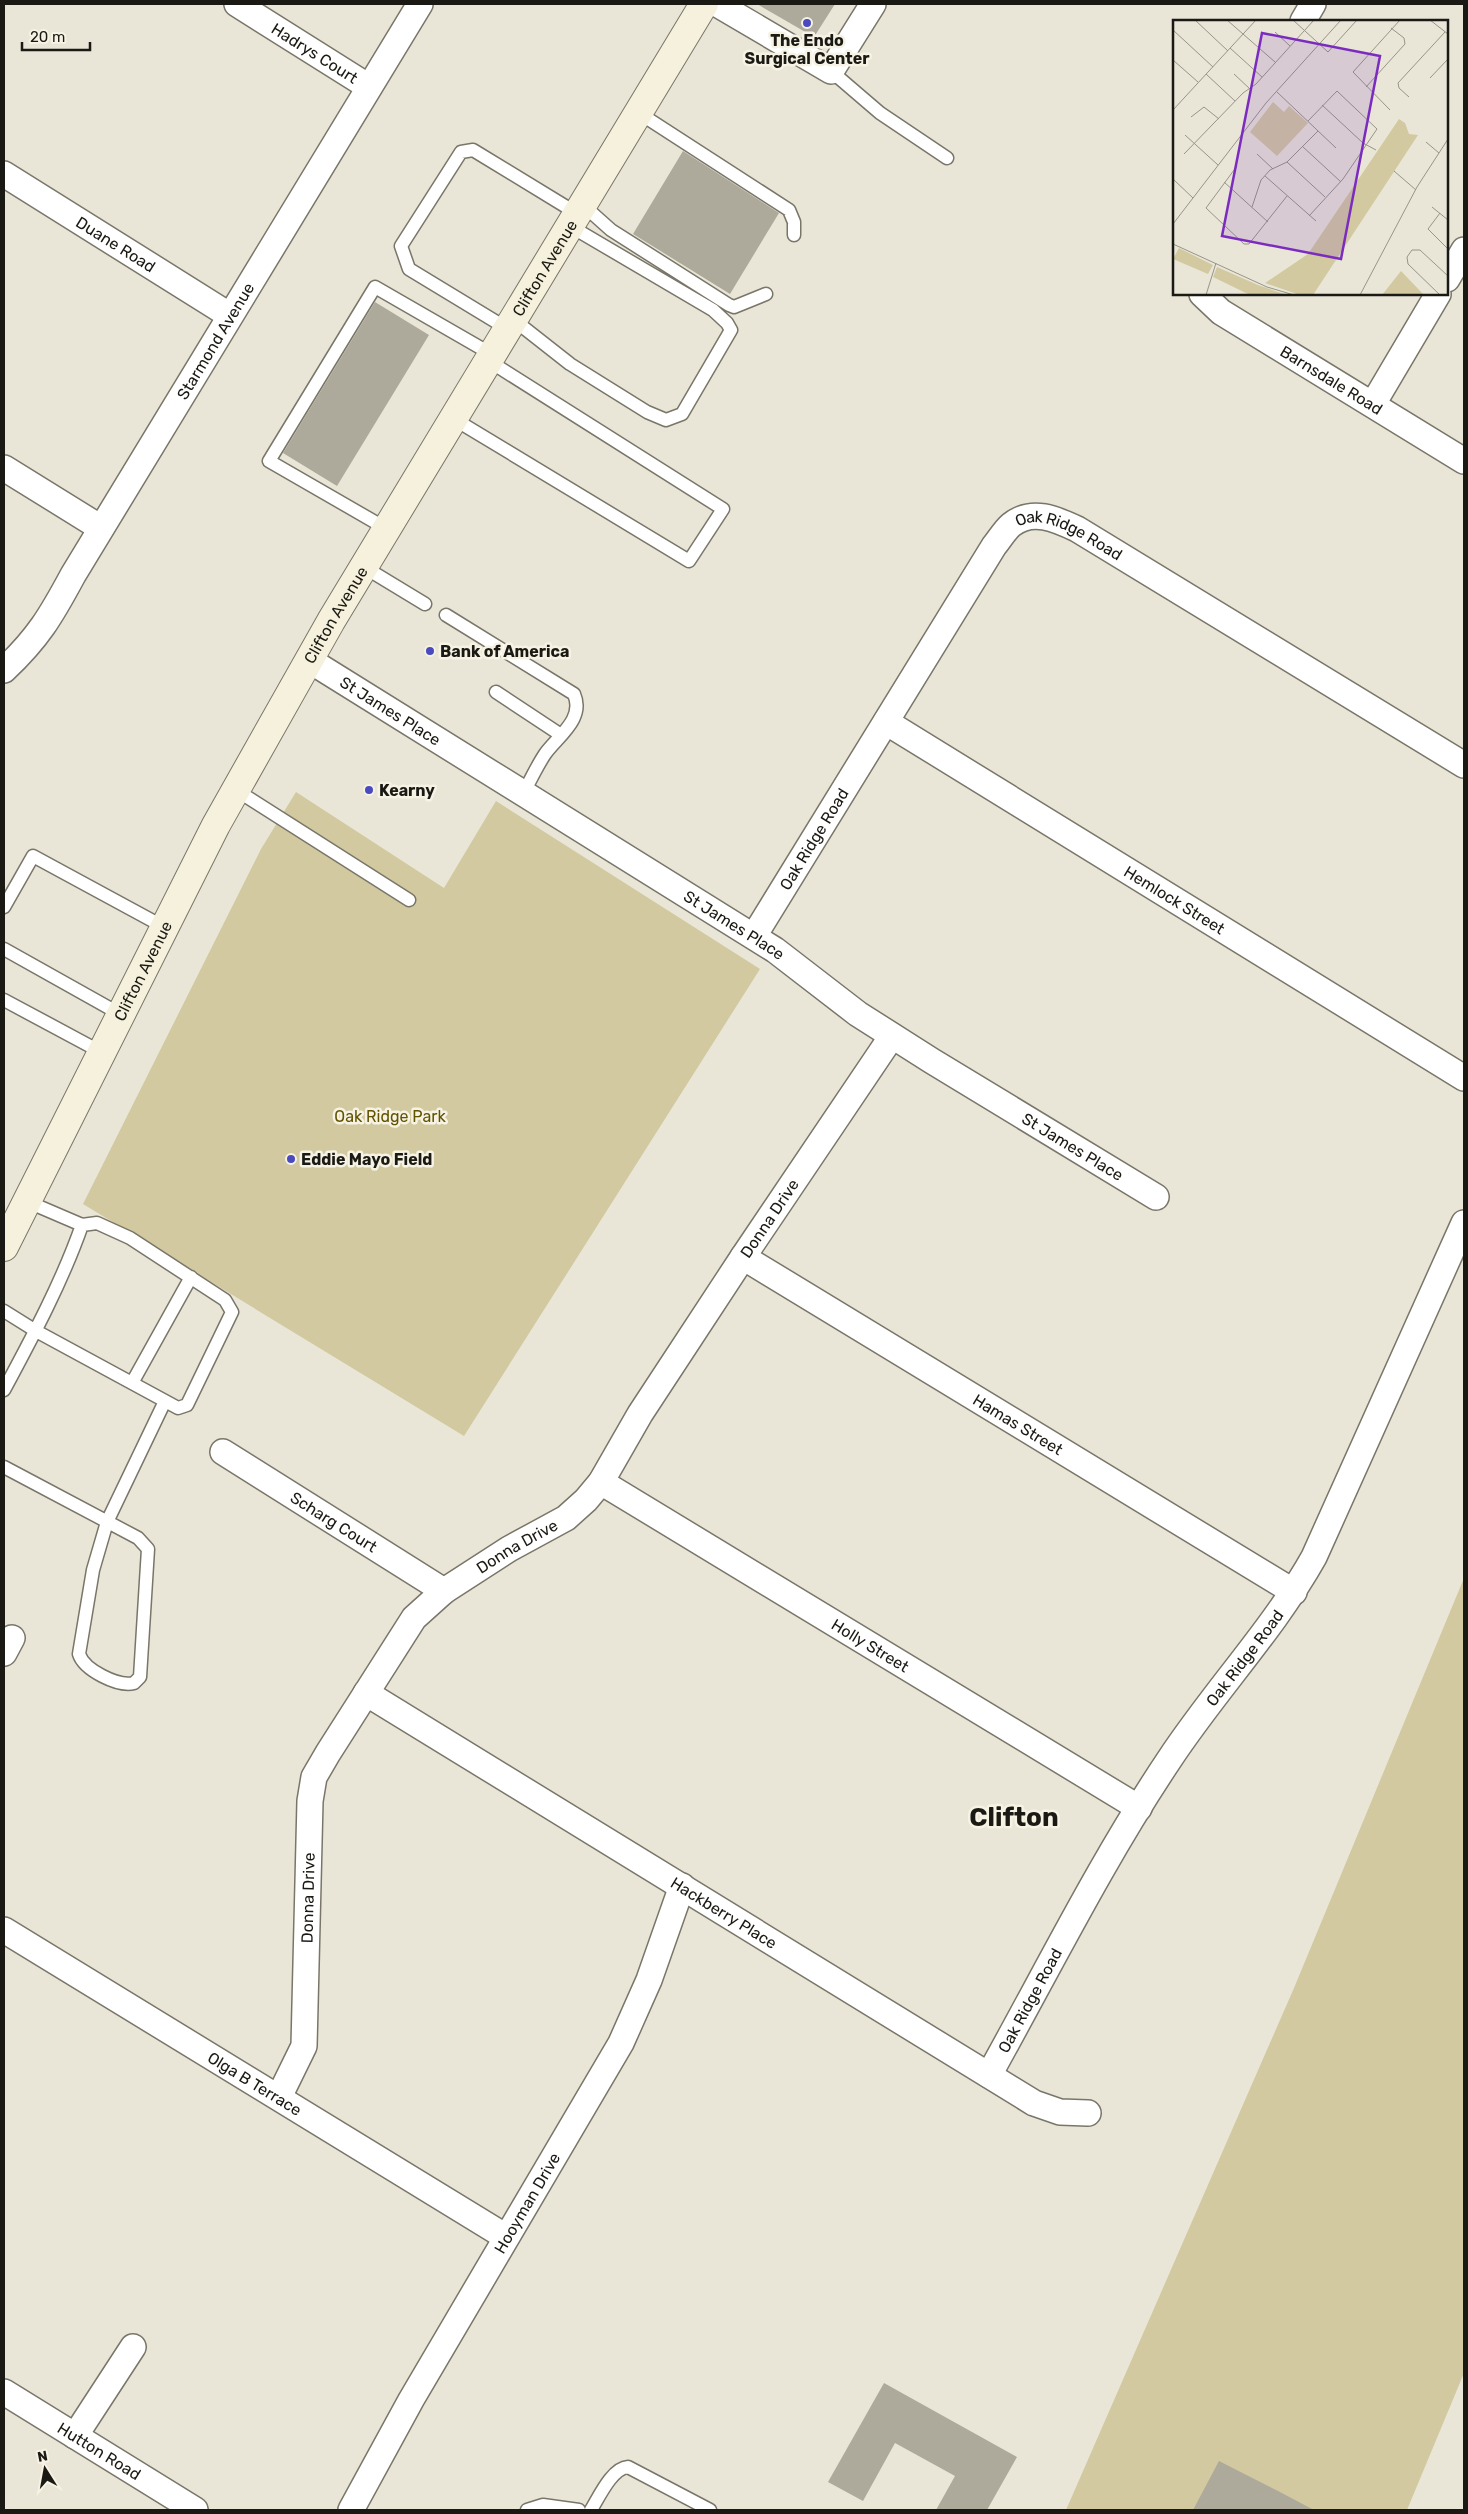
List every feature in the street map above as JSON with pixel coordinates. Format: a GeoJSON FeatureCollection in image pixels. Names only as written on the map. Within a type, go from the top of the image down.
{"type":"FeatureCollection","features":[{"type":"Feature","properties":{"kind":"main road","name":"Clifton Avenue"},"geometry":{"type":"LineString","coordinates":[[4,1247],[164,928],[236,790],[309,660],[704,4]]}},
{"type":"Feature","properties":{"kind":"street","name":"Hadrys Court"},"geometry":{"type":"LineString","coordinates":[[237,4],[369,86]]}},
{"type":"Feature","properties":{"kind":"street","name":"Starmond Avenue"},"geometry":{"type":"LineString","coordinates":[[4,670],[29,647],[48,622],[229,316],[420,4]]}},
{"type":"Feature","properties":{"kind":"street"},"geometry":{"type":"LineString","coordinates":[[717,4],[831,71],[873,4]]}},
{"type":"Feature","properties":{"kind":"street"},"geometry":{"type":"LineString","coordinates":[[1304,20],[1313,4]]}},
{"type":"Feature","properties":{"kind":"street","name":"Duane Road"},"geometry":{"type":"LineString","coordinates":[[4,174],[229,316]]}},
{"type":"Feature","properties":{"kind":"street"},"geometry":{"type":"LineString","coordinates":[[1448,277],[1464,250]]}},
{"type":"Feature","properties":{"kind":"street","name":"Barnsdale Road"},"geometry":{"type":"LineString","coordinates":[[1203,295],[1221,312],[1464,461]]}},
{"type":"Feature","properties":{"kind":"street"},"geometry":{"type":"LineString","coordinates":[[1373,404],[1437,295]]}},
{"type":"Feature","properties":{"kind":"street"},"geometry":{"type":"LineString","coordinates":[[4,468],[102,528]]}},
{"type":"Feature","properties":{"kind":"street","name":"Oak Ridge Road"},"geometry":{"type":"LineString","coordinates":[[754,936],[994,546],[1012,525],[1033,515],[1058,519],[1077,528],[1464,764]]}},
{"type":"Feature","properties":{"kind":"street","name":"St James Place"},"geometry":{"type":"LineString","coordinates":[[309,660],[754,936],[858,1014],[892,1036],[1156,1197]]}},
{"type":"Feature","properties":{"kind":"street","name":"Hemlock Street"},"geometry":{"type":"LineString","coordinates":[[886,722],[1464,1078]]}},
{"type":"Feature","properties":{"kind":"street","name":"Donna Drive"},"geometry":{"type":"LineString","coordinates":[[279,2097],[304,2046],[310,1801],[314,1777],[414,1618],[444,1591],[509,1549],[566,1518],[586,1500],[601,1482],[640,1414],[892,1036]]}},
{"type":"Feature","properties":{"kind":"street","name":"Oak Ridge Road"},"geometry":{"type":"LineString","coordinates":[[989,2075],[1139,1808],[1170,1759],[1294,1592],[1318,1548],[1464,1223]]}},
{"type":"Feature","properties":{"kind":"street","name":"Hamas Street"},"geometry":{"type":"LineString","coordinates":[[743,1257],[1294,1592]]}},
{"type":"Feature","properties":{"kind":"street","name":"Scharg Court"},"geometry":{"type":"LineString","coordinates":[[224,1452],[444,1591]]}},
{"type":"Feature","properties":{"kind":"street","name":"Holly Street"},"geometry":{"type":"LineString","coordinates":[[601,1482],[1139,1808]]}},
{"type":"Feature","properties":{"kind":"street","name":"Hackberry Place"},"geometry":{"type":"LineString","coordinates":[[366,1693],[1034,2104],[1060,2112],[1088,2114]]}},
{"type":"Feature","properties":{"kind":"street","name":"Hooyman Drive"},"geometry":{"type":"LineString","coordinates":[[351,2510],[411,2400],[621,2043],[649,1980],[682,1886]]}},
{"type":"Feature","properties":{"kind":"street","name":"Olga B Terrace"},"geometry":{"type":"LineString","coordinates":[[4,1930],[506,2237]]}},
{"type":"Feature","properties":{"kind":"street"},"geometry":{"type":"LineString","coordinates":[[75,2436],[134,2347]]}},
{"type":"Feature","properties":{"kind":"street","name":"Hutton Road"},"geometry":{"type":"LineString","coordinates":[[4,2392],[195,2510]]}},
{"type":"Feature","properties":{"kind":"lane"},"geometry":{"type":"LineString","coordinates":[[831,71],[880,113],[947,158]]}},
{"type":"Feature","properties":{"kind":"lane"},"geometry":{"type":"LineString","coordinates":[[639,113],[789,210],[794,222],[794,235]]}},
{"type":"Feature","properties":{"kind":"lane"},"geometry":{"type":"LineString","coordinates":[[473,150],[577,215],[713,310],[727,322],[731,330],[682,414],[666,420],[647,412],[570,364],[511,324],[409,269],[401,246],[461,152],[473,150]]}},
{"type":"Feature","properties":{"kind":"lane"},"geometry":{"type":"LineString","coordinates":[[577,215],[611,230],[729,306],[734,307],[766,294]]}},
{"type":"Feature","properties":{"kind":"lane"},"geometry":{"type":"LineString","coordinates":[[386,530],[269,461],[375,287],[491,358],[724,509],[689,561],[454,419]]}},
{"type":"Feature","properties":{"kind":"lane"},"geometry":{"type":"LineString","coordinates":[[364,567],[426,604]]}},
{"type":"Feature","properties":{"kind":"lane"},"geometry":{"type":"LineString","coordinates":[[446,615],[574,694],[577,702],[577,711],[570,725],[545,753],[524,792]]}},
{"type":"Feature","properties":{"kind":"lane"},"geometry":{"type":"LineString","coordinates":[[496,692],[561,735]]}},
{"type":"Feature","properties":{"kind":"lane"},"geometry":{"type":"LineString","coordinates":[[236,790],[409,900]]}},
{"type":"Feature","properties":{"kind":"lane"},"geometry":{"type":"LineString","coordinates":[[4,907],[33,856],[164,928]]}},
{"type":"Feature","properties":{"kind":"lane"},"geometry":{"type":"LineString","coordinates":[[4,949],[120,1014]]}},
{"type":"Feature","properties":{"kind":"lane"},"geometry":{"type":"LineString","coordinates":[[4,1000],[101,1052]]}},
{"type":"Feature","properties":{"kind":"lane"},"geometry":{"type":"LineString","coordinates":[[4,1311],[36,1331],[178,1408],[187,1404],[232,1312],[225,1300],[130,1238],[97,1223],[82,1225],[26,1202]]}},
{"type":"Feature","properties":{"kind":"lane"},"geometry":{"type":"LineString","coordinates":[[4,1390],[36,1331],[72,1254],[82,1225]]}},
{"type":"Feature","properties":{"kind":"lane"},"geometry":{"type":"LineString","coordinates":[[132,1383],[191,1277]]}},
{"type":"Feature","properties":{"kind":"lane"},"geometry":{"type":"LineString","coordinates":[[4,1467],[108,1522],[138,1538],[148,1549],[140,1677],[134,1683],[116,1683],[81,1661],[79,1654],[93,1570],[108,1522],[165,1400]]}},
{"type":"Feature","properties":{"kind":"lane"},"geometry":{"type":"LineString","coordinates":[[591,2510],[616,2473],[622,2468],[628,2467],[710,2510]]}},
{"type":"Feature","properties":{"kind":"lane"},"geometry":{"type":"LineString","coordinates":[[527,2510],[543,2505],[578,2510]]}},
{"type":"Feature","properties":{"kind":"green space","name":"Oak Ridge Park"},"geometry":{"type":"Polygon","coordinates":[[[296,792],[444,888],[496,801],[760,969],[464,1436],[83,1204],[261,849],[296,792]]]}},
{"type":"Feature","properties":{"kind":"green space"},"geometry":{"type":"Polygon","coordinates":[[[1464,1578],[1464,2373],[1407,2510],[1066,2510],[1294,1988],[1464,1578]]]}},
{"type":"Feature","properties":{"kind":"building","name":"The Endo Surgical Center"},"geometry":{"type":"Polygon","coordinates":[[[757,4],[835,4],[814,37],[757,4]]]}},
{"type":"Feature","properties":{"kind":"building"},"geometry":{"type":"Polygon","coordinates":[[[683,151],[779,213],[730,294],[633,234],[683,151]]]}},
{"type":"Feature","properties":{"kind":"building"},"geometry":{"type":"Polygon","coordinates":[[[375,302],[429,335],[337,486],[283,453],[375,302]]]}},
{"type":"Feature","properties":{"kind":"building"},"geometry":{"type":"Polygon","coordinates":[[[884,2383],[1017,2457],[987,2510],[936,2510],[955,2476],[895,2443],[863,2501],[828,2482],[884,2383]]]}},
{"type":"Feature","properties":{"kind":"building"},"geometry":{"type":"Polygon","coordinates":[[[1219,2461],[1278,2491],[1314,2510],[1193,2510],[1219,2461]]]}},
{"type":"Feature","properties":{"kind":"place","name":"The Endo Surgical Center"},"geometry":{"type":"Point","coordinates":[807,23]}},
{"type":"Feature","properties":{"kind":"place","name":"Bank of America"},"geometry":{"type":"Point","coordinates":[430,651]}},
{"type":"Feature","properties":{"kind":"place","name":"Kearny"},"geometry":{"type":"Point","coordinates":[369,790]}},
{"type":"Feature","properties":{"kind":"place","name":"Eddie Mayo Field"},"geometry":{"type":"Point","coordinates":[291,1159]}},
{"type":"Feature","properties":{"kind":"district","name":"Clifton"},"geometry":{"type":"Point","coordinates":[1014,1817]}}]}
